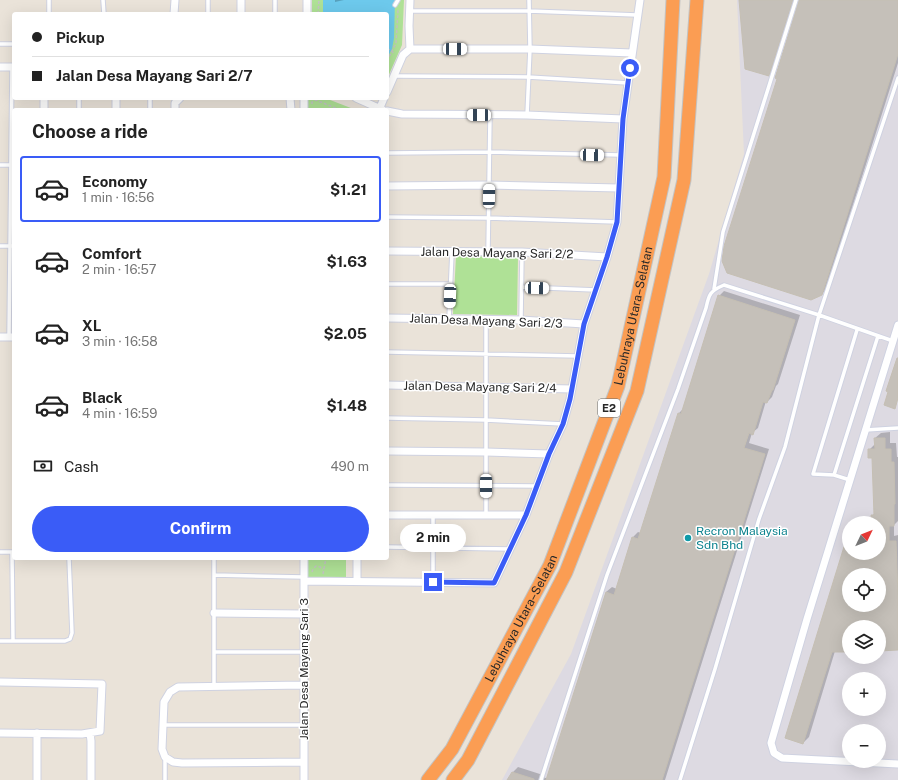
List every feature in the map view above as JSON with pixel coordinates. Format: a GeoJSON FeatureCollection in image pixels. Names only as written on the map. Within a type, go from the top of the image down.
{"type":"FeatureCollection","features":[{"type":"Feature","properties":{"kind":"highway","name":"Lebuhraya Utara–Selatan"},"geometry":{"type":"LineString","coordinates":[[428,780],[452,749],[550,565],[618,386],[664,178],[673,0]]}},
{"type":"Feature","properties":{"kind":"highway","name":"Lebuhraya Utara–Selatan"},"geometry":{"type":"LineString","coordinates":[[453,780],[468,760],[566,572],[638,391],[684,180],[697,0]]}},
{"type":"Feature","properties":{"kind":"street"},"geometry":{"type":"LineString","coordinates":[[174,0],[174,12]]}},
{"type":"Feature","properties":{"kind":"street"},"geometry":{"type":"LineString","coordinates":[[241,0],[241,12]]}},
{"type":"Feature","properties":{"kind":"street"},"geometry":{"type":"LineString","coordinates":[[307,0],[307,12]]}},
{"type":"Feature","properties":{"kind":"street"},"geometry":{"type":"LineString","coordinates":[[389,88],[404,55],[410,48],[410,0]]}},
{"type":"Feature","properties":{"kind":"street"},"geometry":{"type":"LineString","coordinates":[[304,579],[494,583],[526,515],[549,454],[563,424],[579,356],[584,324],[607,257],[617,222],[623,119],[640,0]]}},
{"type":"Feature","properties":{"kind":"street"},"geometry":{"type":"LineString","coordinates":[[410,48],[530,49],[632,53]]}},
{"type":"Feature","properties":{"kind":"street"},"geometry":{"type":"LineString","coordinates":[[0,67],[12,67]]}},
{"type":"Feature","properties":{"kind":"street"},"geometry":{"type":"LineString","coordinates":[[360,100],[376,108]]}},
{"type":"Feature","properties":{"kind":"street"},"geometry":{"type":"LineString","coordinates":[[389,111],[402,114],[527,115],[623,119]]}},
{"type":"Feature","properties":{"kind":"street"},"geometry":{"type":"LineString","coordinates":[[389,186],[489,185],[619,188]]}},
{"type":"Feature","properties":{"kind":"street","name":"Jalan Desa Mayang Sari 2/2"},"geometry":{"type":"LineString","coordinates":[[389,251],[488,253],[522,252],[607,257]]}},
{"type":"Feature","properties":{"kind":"street","name":"Jalan Desa Mayang Sari 2/3"},"geometry":{"type":"LineString","coordinates":[[389,318],[521,320],[584,324]]}},
{"type":"Feature","properties":{"kind":"street"},"geometry":{"type":"LineString","coordinates":[[898,325],[805,626],[771,743],[774,753],[782,758],[898,764]]}},
{"type":"Feature","properties":{"kind":"street"},"geometry":{"type":"LineString","coordinates":[[0,336],[12,337]]}},
{"type":"Feature","properties":{"kind":"street","name":"Jalan Desa Mayang Sari 2/4"},"geometry":{"type":"LineString","coordinates":[[389,385],[572,389]]}},
{"type":"Feature","properties":{"kind":"street"},"geometry":{"type":"LineString","coordinates":[[389,452],[486,452],[549,454]]}},
{"type":"Feature","properties":{"kind":"street"},"geometry":{"type":"LineString","coordinates":[[389,515],[526,515]]}},
{"type":"Feature","properties":{"kind":"street","name":"Jalan Desa Mayang Sari 3"},"geometry":{"type":"LineString","coordinates":[[304,560],[304,780]]}},
{"type":"Feature","properties":{"kind":"street"},"geometry":{"type":"LineString","coordinates":[[357,560],[357,581]]}},
{"type":"Feature","properties":{"kind":"street"},"geometry":{"type":"LineString","coordinates":[[214,613],[304,614]]}},
{"type":"Feature","properties":{"kind":"street"},"geometry":{"type":"LineString","coordinates":[[0,682],[102,684],[100,731],[90,733],[0,732]]}},
{"type":"Feature","properties":{"kind":"street"},"geometry":{"type":"LineString","coordinates":[[304,685],[178,687],[170,692],[164,702],[162,749],[165,757],[174,762],[182,763],[304,762]]}},
{"type":"Feature","properties":{"kind":"street"},"geometry":{"type":"LineString","coordinates":[[37,733],[37,780]]}},
{"type":"Feature","properties":{"kind":"street"},"geometry":{"type":"LineString","coordinates":[[90,733],[91,780]]}},
{"type":"Feature","properties":{"kind":"lane"},"geometry":{"type":"LineString","coordinates":[[49,0],[49,12]]}},
{"type":"Feature","properties":{"kind":"lane"},"geometry":{"type":"LineString","coordinates":[[104,0],[104,12]]}},
{"type":"Feature","properties":{"kind":"lane"},"geometry":{"type":"LineString","coordinates":[[208,0],[208,12]]}},
{"type":"Feature","properties":{"kind":"lane"},"geometry":{"type":"LineString","coordinates":[[275,0],[275,12]]}},
{"type":"Feature","properties":{"kind":"lane"},"geometry":{"type":"LineString","coordinates":[[395,4],[398,0]]}},
{"type":"Feature","properties":{"kind":"lane"},"geometry":{"type":"LineString","coordinates":[[527,115],[530,49],[529,0]]}},
{"type":"Feature","properties":{"kind":"lane"},"geometry":{"type":"LineString","coordinates":[[714,289],[723,232],[796,0]]}},
{"type":"Feature","properties":{"kind":"lane"},"geometry":{"type":"LineString","coordinates":[[410,11],[529,11],[637,15]]}},
{"type":"Feature","properties":{"kind":"lane"},"geometry":{"type":"LineString","coordinates":[[0,44],[12,44]]}},
{"type":"Feature","properties":{"kind":"lane"},"geometry":{"type":"LineString","coordinates":[[395,76],[528,77],[628,83]]}},
{"type":"Feature","properties":{"kind":"lane"},"geometry":{"type":"LineString","coordinates":[[680,780],[715,669],[759,519],[785,447],[819,315],[898,78]]}},
{"type":"Feature","properties":{"kind":"lane"},"geometry":{"type":"LineString","coordinates":[[488,253],[490,115]]}},
{"type":"Feature","properties":{"kind":"lane"},"geometry":{"type":"LineString","coordinates":[[389,153],[490,152],[621,155]]}},
{"type":"Feature","properties":{"kind":"lane"},"geometry":{"type":"LineString","coordinates":[[0,165],[12,165]]}},
{"type":"Feature","properties":{"kind":"lane"},"geometry":{"type":"LineString","coordinates":[[389,218],[489,218],[617,222]]}},
{"type":"Feature","properties":{"kind":"lane"},"geometry":{"type":"LineString","coordinates":[[0,246],[12,246],[12,337]]}},
{"type":"Feature","properties":{"kind":"lane"},"geometry":{"type":"LineString","coordinates":[[449,319],[452,252]]}},
{"type":"Feature","properties":{"kind":"lane"},"geometry":{"type":"LineString","coordinates":[[521,320],[522,252]]}},
{"type":"Feature","properties":{"kind":"lane"},"geometry":{"type":"LineString","coordinates":[[389,284],[451,284]]}},
{"type":"Feature","properties":{"kind":"lane"},"geometry":{"type":"LineString","coordinates":[[541,780],[607,575],[678,389],[706,308],[709,295],[714,289],[724,284],[893,341]]}},
{"type":"Feature","properties":{"kind":"lane"},"geometry":{"type":"LineString","coordinates":[[522,287],[596,290]]}},
{"type":"Feature","properties":{"kind":"lane"},"geometry":{"type":"LineString","coordinates":[[486,320],[486,515]]}},
{"type":"Feature","properties":{"kind":"lane"},"geometry":{"type":"LineString","coordinates":[[850,480],[834,475],[813,474],[857,330]]}},
{"type":"Feature","properties":{"kind":"lane"},"geometry":{"type":"LineString","coordinates":[[834,475],[878,336]]}},
{"type":"Feature","properties":{"kind":"lane"},"geometry":{"type":"LineString","coordinates":[[389,352],[579,356]]}},
{"type":"Feature","properties":{"kind":"lane"},"geometry":{"type":"LineString","coordinates":[[389,418],[486,420],[563,424]]}},
{"type":"Feature","properties":{"kind":"lane"},"geometry":{"type":"LineString","coordinates":[[865,430],[898,428]]}},
{"type":"Feature","properties":{"kind":"lane"},"geometry":{"type":"LineString","coordinates":[[389,485],[537,486]]}},
{"type":"Feature","properties":{"kind":"lane"},"geometry":{"type":"LineString","coordinates":[[433,515],[433,582]]}},
{"type":"Feature","properties":{"kind":"lane"},"geometry":{"type":"LineString","coordinates":[[389,548],[510,549]]}},
{"type":"Feature","properties":{"kind":"lane"},"geometry":{"type":"LineString","coordinates":[[0,552],[12,552]]}},
{"type":"Feature","properties":{"kind":"lane"},"geometry":{"type":"LineString","coordinates":[[13,560],[13,641]]}},
{"type":"Feature","properties":{"kind":"lane"},"geometry":{"type":"LineString","coordinates":[[0,641],[65,641],[70,639],[72,633],[69,560]]}},
{"type":"Feature","properties":{"kind":"lane"},"geometry":{"type":"LineString","coordinates":[[214,560],[214,686]]}},
{"type":"Feature","properties":{"kind":"lane"},"geometry":{"type":"LineString","coordinates":[[214,575],[304,579]]}},
{"type":"Feature","properties":{"kind":"lane"},"geometry":{"type":"LineString","coordinates":[[214,652],[304,652]]}},
{"type":"Feature","properties":{"kind":"lane"},"geometry":{"type":"LineString","coordinates":[[163,725],[304,725]]}},
{"type":"Feature","properties":{"kind":"lane"},"geometry":{"type":"LineString","coordinates":[[165,757],[166,780]]}},
{"type":"Feature","properties":{"kind":"path"},"geometry":{"type":"LineString","coordinates":[[318,12],[319,0]]}},
{"type":"Feature","properties":{"kind":"path"},"geometry":{"type":"LineString","coordinates":[[389,57],[396,43],[398,0]]}},
{"type":"Feature","properties":{"kind":"path"},"geometry":{"type":"LineString","coordinates":[[312,108],[312,102],[316,100],[335,108]]}},
{"type":"Feature","properties":{"kind":"path"},"geometry":{"type":"LineString","coordinates":[[320,577],[323,575],[326,560]]}},
{"type":"Feature","properties":{"kind":"path"},"geometry":{"type":"LineString","coordinates":[[312,573],[316,566],[323,570]]}},
{"type":"Feature","properties":{"kind":"shaded area"},"geometry":{"type":"Polygon","coordinates":[[[737,0],[898,0],[898,780],[502,780],[571,654],[709,274],[744,154],[737,0]]]}},
{"type":"Feature","properties":{"kind":"green space"},"geometry":{"type":"Polygon","coordinates":[[[312,0],[404,0],[402,45],[389,74],[389,12],[312,12],[312,0]]]}},
{"type":"Feature","properties":{"kind":"green space"},"geometry":{"type":"Polygon","coordinates":[[[307,100],[330,100],[351,108],[306,108],[307,100]]]}},
{"type":"Feature","properties":{"kind":"green space"},"geometry":{"type":"Polygon","coordinates":[[[456,256],[518,257],[517,315],[453,314],[456,256]]]}},
{"type":"Feature","properties":{"kind":"green space"},"geometry":{"type":"Polygon","coordinates":[[[302,560],[346,560],[346,582],[301,582],[302,560]]]}},
{"type":"Feature","properties":{"kind":"water"},"geometry":{"type":"Polygon","coordinates":[[[323,0],[395,0],[394,38],[392,49],[389,54],[389,12],[323,12],[323,0]]]}},
{"type":"Feature","properties":{"kind":"building"},"geometry":{"type":"Polygon","coordinates":[[[739,0],[793,0],[769,76],[745,69],[739,0]]]}},
{"type":"Feature","properties":{"kind":"building"},"geometry":{"type":"Polygon","coordinates":[[[799,0],[898,0],[898,54],[822,295],[811,300],[727,273],[722,261],[724,246],[777,79],[775,78],[799,0]]]}},
{"type":"Feature","properties":{"kind":"building","name":"Recron Malaysia Sdn Bhd"},"geometry":{"type":"Polygon","coordinates":[[[718,295],[795,320],[773,390],[767,403],[763,402],[753,435],[749,433],[744,448],[765,454],[662,780],[546,780],[606,592],[614,595],[632,537],[638,539],[678,413],[681,414],[718,295]]]}},
{"type":"Feature","properties":{"kind":"building"},"geometry":{"type":"Polygon","coordinates":[[[897,358],[898,398],[895,409],[884,405],[888,392],[886,391],[897,358]]]}},
{"type":"Feature","properties":{"kind":"building"},"geometry":{"type":"Polygon","coordinates":[[[874,438],[885,438],[885,449],[891,449],[891,462],[894,462],[894,526],[889,526],[889,541],[896,541],[898,650],[886,651],[886,620],[842,620],[842,652],[832,652],[803,744],[785,738],[842,553],[842,560],[886,560],[886,516],[871,516],[874,515],[872,458],[868,458],[868,449],[875,449],[874,438]]]}},
{"type":"Feature","properties":{"kind":"building"},"geometry":{"type":"Polygon","coordinates":[[[512,772],[534,779],[534,780],[507,780],[512,772]]]}},
{"type":"Feature","properties":{"kind":"place","name":"Recron Malaysia Sdn Bhd"},"geometry":{"type":"Point","coordinates":[688,538]}},
{"type":"Feature","properties":{"kind":"route"},"geometry":{"type":"LineString","coordinates":[[433,582],[494,583],[526,515],[549,454],[563,424],[570,399],[584,324],[607,257],[617,222],[623,119],[630,68]]}}]}
